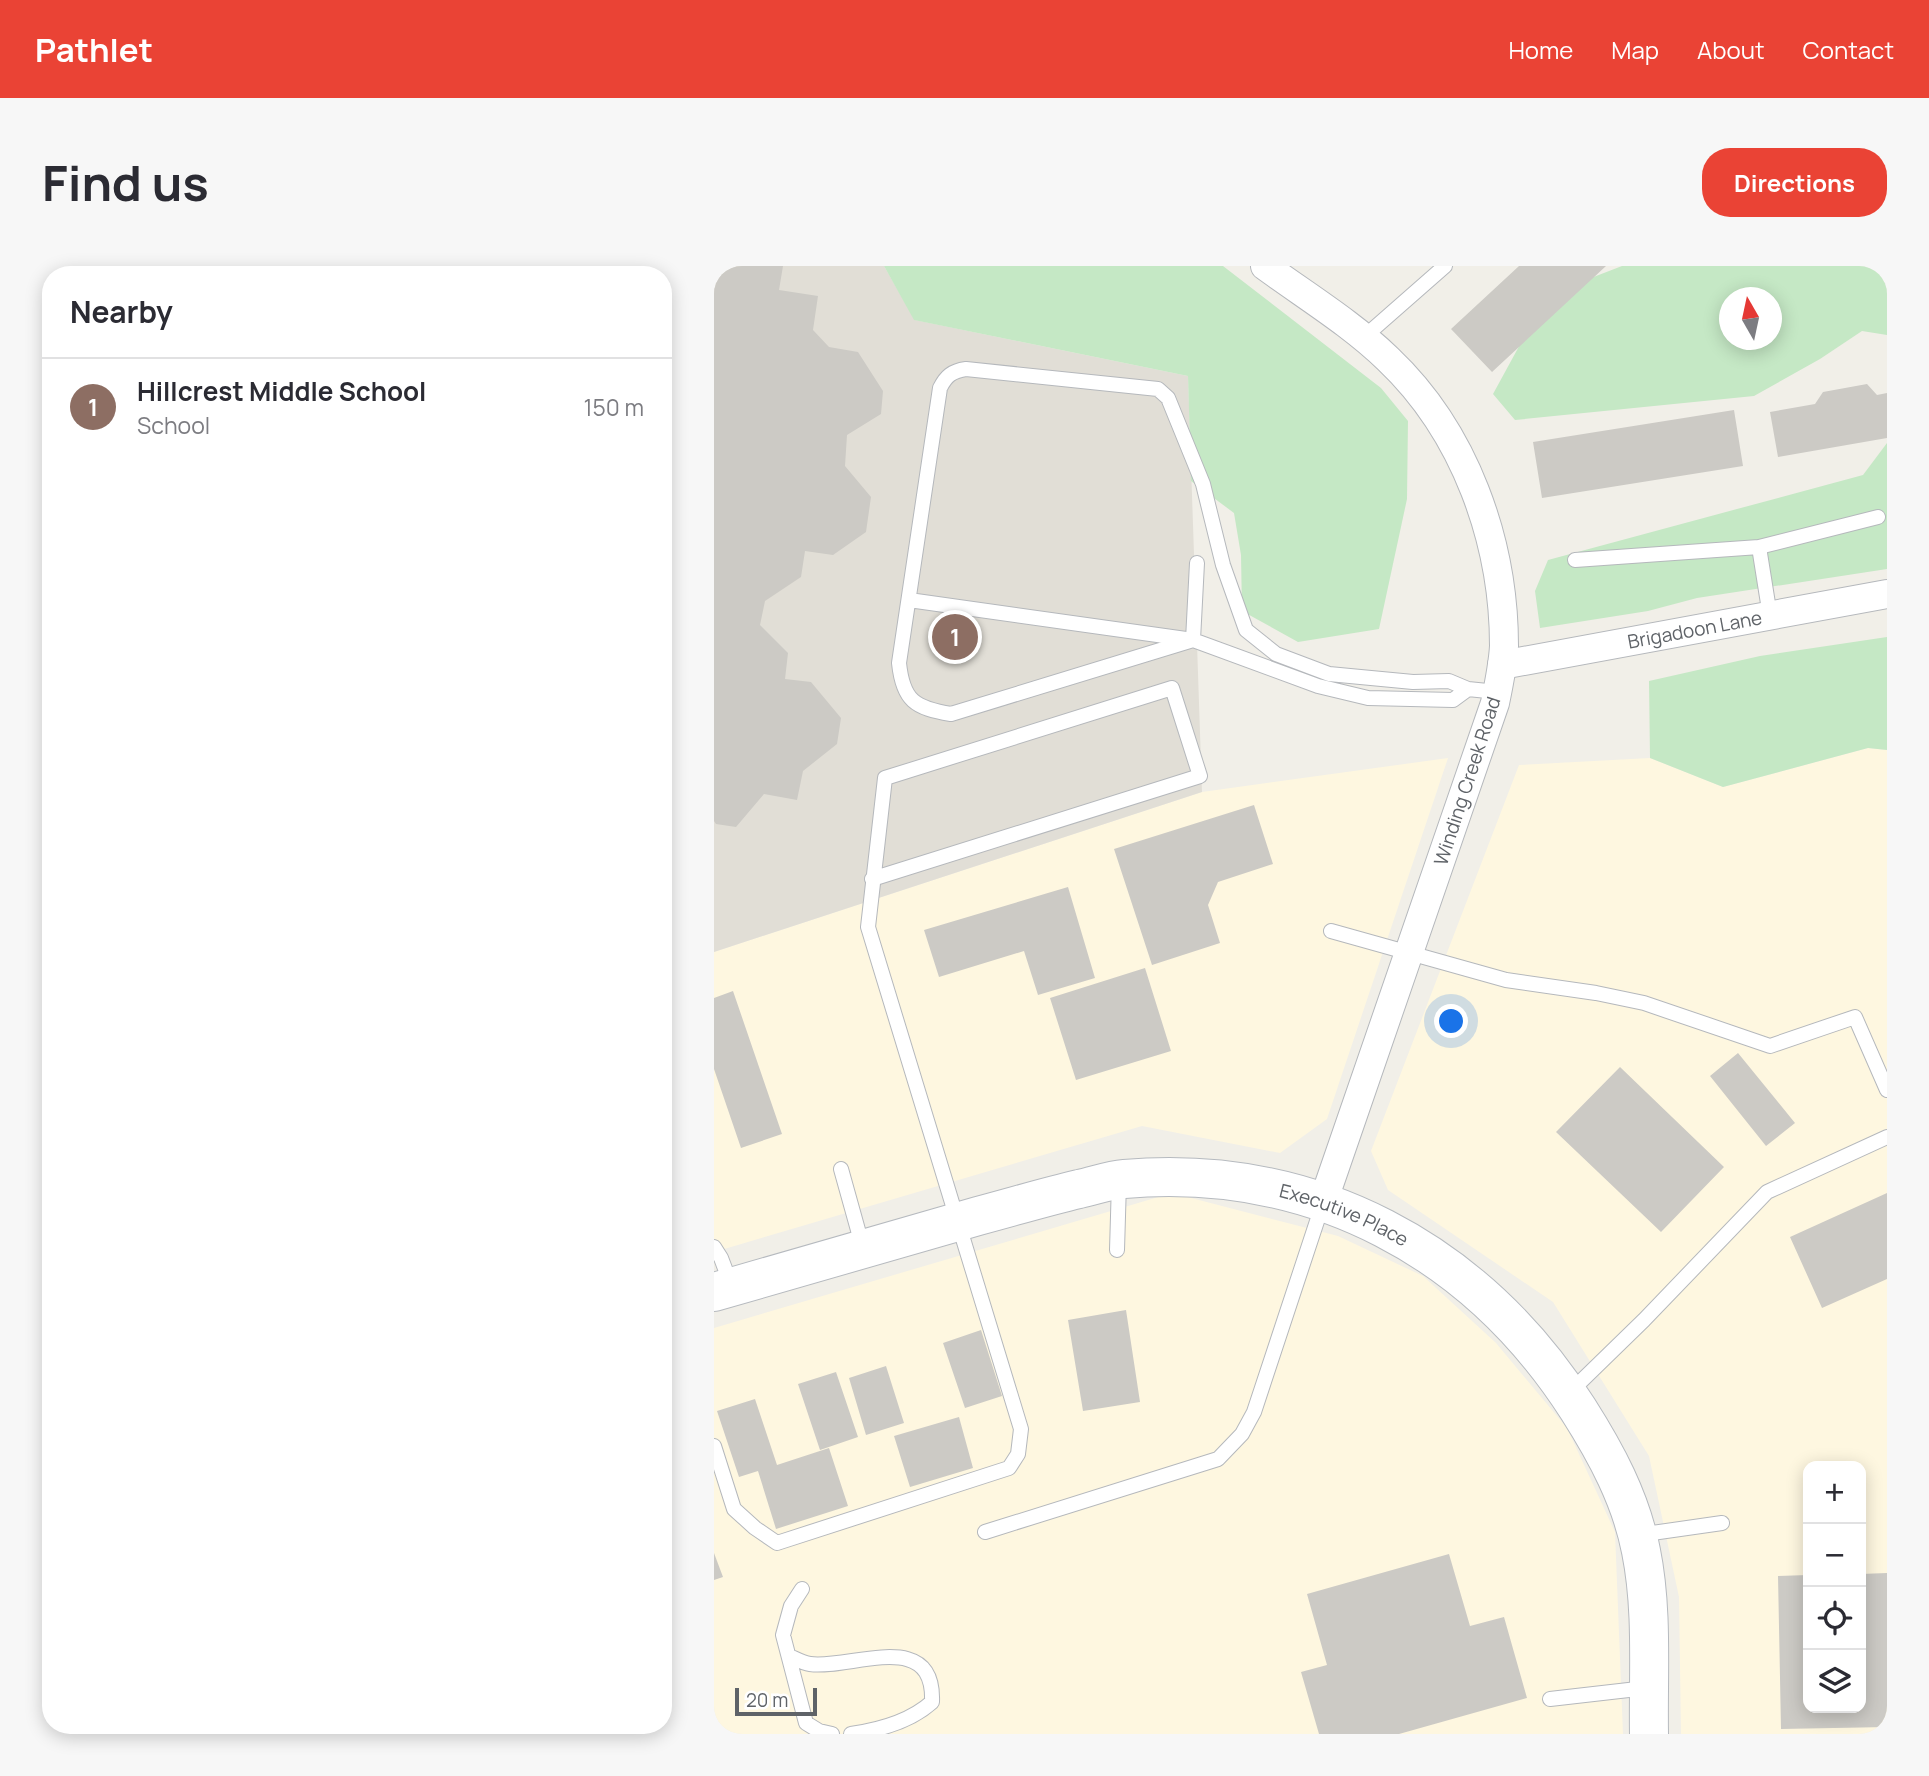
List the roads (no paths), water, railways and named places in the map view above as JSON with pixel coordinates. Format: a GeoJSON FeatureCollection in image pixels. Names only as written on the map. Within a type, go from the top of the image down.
{"type":"FeatureCollection","features":[{"type":"Feature","properties":{"kind":"street","name":"Winding Creek Road"},"geometry":{"type":"LineString","coordinates":[[1265,266],[1389,359],[1426,401],[1457,449],[1479,500],[1497,565],[1503,610],[1500,678],[1495,704],[1323,1202]]}},
{"type":"Feature","properties":{"kind":"street","name":"Brigadoon Lane"},"geometry":{"type":"LineString","coordinates":[[1500,678],[1769,616],[1887,594]]}},
{"type":"Feature","properties":{"kind":"street","name":"Executive Place"},"geometry":{"type":"LineString","coordinates":[[723,1289],[1119,1179],[1176,1176],[1213,1178],[1269,1187],[1323,1202],[1375,1223],[1425,1251],[1470,1284],[1524,1336],[1568,1394],[1600,1443],[1625,1494],[1637,1535],[1647,1586],[1648,1734]]}},
{"type":"Feature","properties":{"kind":"lane"},"geometry":{"type":"LineString","coordinates":[[1363,338],[1445,266]]}},
{"type":"Feature","properties":{"kind":"lane"},"geometry":{"type":"LineString","coordinates":[[1193,640],[951,714],[924,710],[908,697],[901,680],[899,663],[940,388],[946,377],[966,369],[1158,389],[1168,398],[1203,484],[1223,565],[1246,630],[1276,654],[1329,674],[1413,682],[1449,681],[1468,689]]}},
{"type":"Feature","properties":{"kind":"lane"},"geometry":{"type":"LineString","coordinates":[[1575,561],[1759,547],[1878,517]]}},
{"type":"Feature","properties":{"kind":"lane"},"geometry":{"type":"LineString","coordinates":[[1759,547],[1769,616]]}},
{"type":"Feature","properties":{"kind":"lane"},"geometry":{"type":"LineString","coordinates":[[1193,640],[1197,564]]}},
{"type":"Feature","properties":{"kind":"lane"},"geometry":{"type":"LineString","coordinates":[[909,600],[1193,640],[1307,682],[1368,698],[1453,700],[1468,689],[1500,678]]}},
{"type":"Feature","properties":{"kind":"lane"},"geometry":{"type":"LineString","coordinates":[[714,1447],[734,1509],[777,1543],[1009,1468],[1018,1454],[1021,1429],[868,927],[872,879],[885,778],[1172,688],[1200,776],[872,879]]}},
{"type":"Feature","properties":{"kind":"lane"},"geometry":{"type":"LineString","coordinates":[[1331,931],[1506,980],[1644,1003],[1770,1046],[1856,1017],[1887,1090]]}},
{"type":"Feature","properties":{"kind":"lane"},"geometry":{"type":"LineString","coordinates":[[1568,1394],[1644,1320],[1767,1192],[1887,1137]]}},
{"type":"Feature","properties":{"kind":"lane"},"geometry":{"type":"LineString","coordinates":[[841,1168],[863,1249]]}},
{"type":"Feature","properties":{"kind":"lane"},"geometry":{"type":"LineString","coordinates":[[1117,1250],[1119,1179]]}},
{"type":"Feature","properties":{"kind":"lane"},"geometry":{"type":"LineString","coordinates":[[985,1532],[1218,1460],[1242,1434],[1254,1412],[1323,1202]]}},
{"type":"Feature","properties":{"kind":"lane"},"geometry":{"type":"LineString","coordinates":[[714,1247],[721,1258],[723,1289]]}},
{"type":"Feature","properties":{"kind":"lane"},"geometry":{"type":"LineString","coordinates":[[1637,1535],[1722,1522]]}},
{"type":"Feature","properties":{"kind":"lane"},"geometry":{"type":"LineString","coordinates":[[802,1589],[791,1606],[783,1635],[806,1723],[819,1731],[832,1734]]}},
{"type":"Feature","properties":{"kind":"lane"},"geometry":{"type":"LineString","coordinates":[[789,1656],[810,1664],[908,1658],[926,1671],[932,1686],[932,1702],[921,1712],[874,1731],[851,1734]]}},
{"type":"Feature","properties":{"kind":"lane"},"geometry":{"type":"LineString","coordinates":[[1550,1699],[1648,1688]]}},
{"type":"Feature","properties":{"kind":"place","name":"Hillcrest Middle School"},"geometry":{"type":"Point","coordinates":[955,637]}}]}
